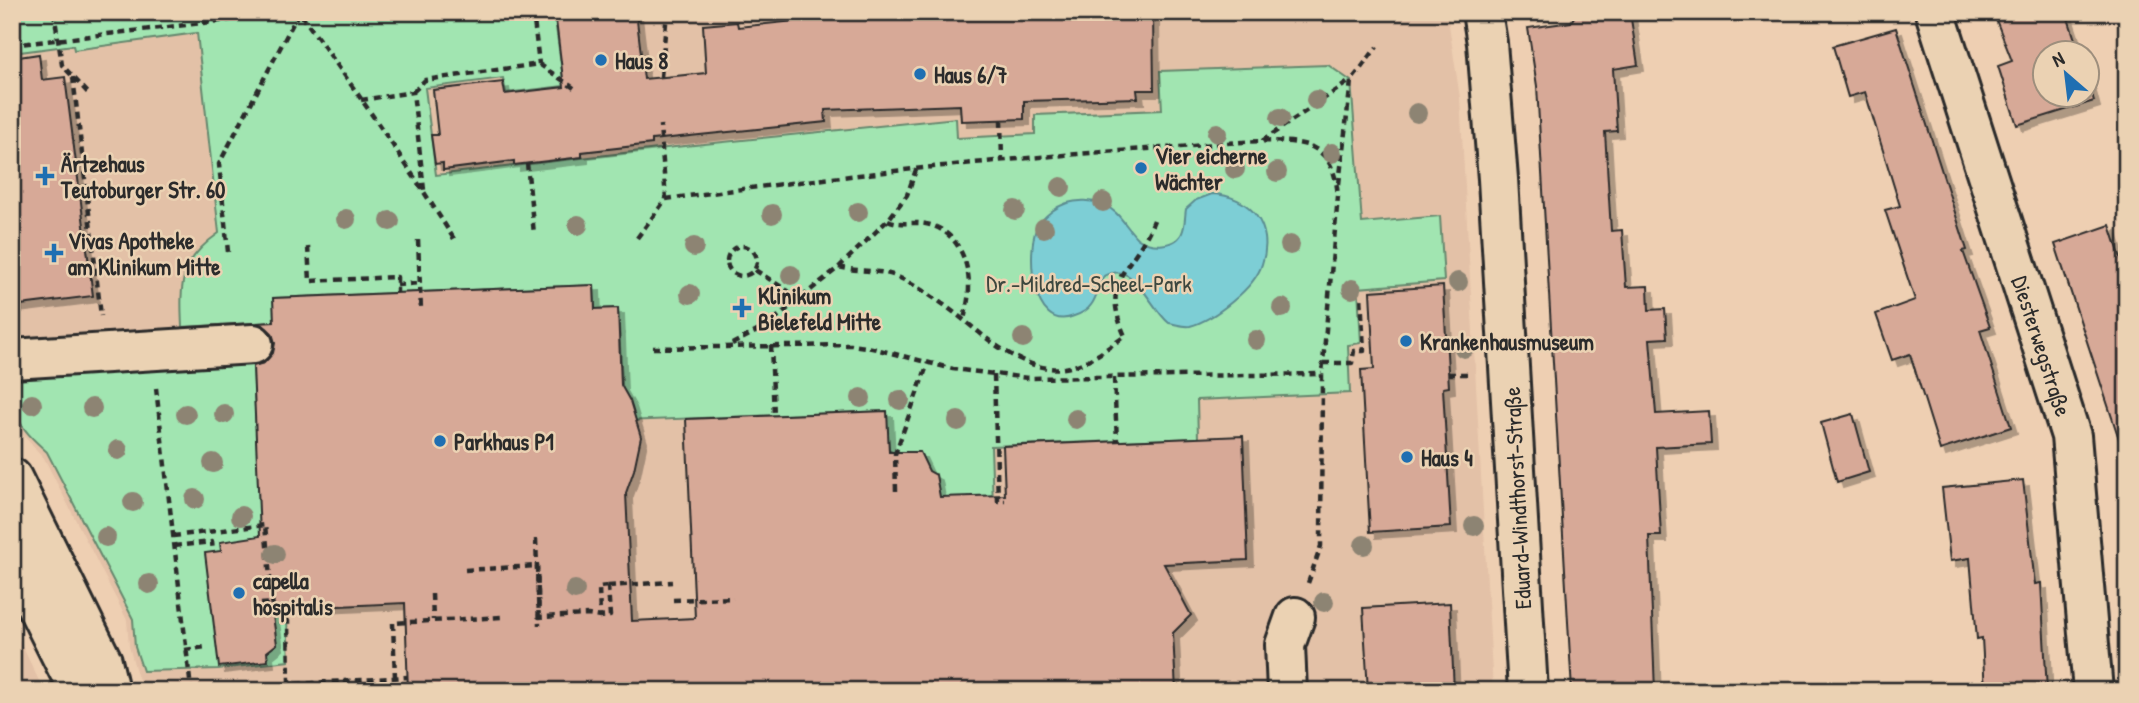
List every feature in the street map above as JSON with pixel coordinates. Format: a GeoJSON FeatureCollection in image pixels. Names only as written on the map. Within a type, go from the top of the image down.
{"type":"FeatureCollection","features":[{"type":"Feature","properties":{"kind":"street","name":"Eduard-Windthorst-Straße"},"geometry":{"type":"LineString","coordinates":[[1482,12],[1498,179],[1528,691]]}},
{"type":"Feature","properties":{"kind":"street","name":"Diesterwegstraße"},"geometry":{"type":"LineString","coordinates":[[1935,12],[2071,436],[2093,691]]}},
{"type":"Feature","properties":{"kind":"street"},"geometry":{"type":"LineString","coordinates":[[12,359],[253,344]]}},
{"type":"Feature","properties":{"kind":"street"},"geometry":{"type":"LineString","coordinates":[[12,478],[102,661],[108,691]]}},
{"type":"Feature","properties":{"kind":"street"},"geometry":{"type":"LineString","coordinates":[[12,557],[68,669],[86,691]]}},
{"type":"Feature","properties":{"kind":"street"},"geometry":{"type":"LineString","coordinates":[[1287,691],[1285,645],[1295,617]]}},
{"type":"Feature","properties":{"kind":"path"},"geometry":{"type":"LineString","coordinates":[[54,12],[62,65],[89,94]]}},
{"type":"Feature","properties":{"kind":"path"},"geometry":{"type":"LineString","coordinates":[[12,46],[299,12]]}},
{"type":"Feature","properties":{"kind":"path"},"geometry":{"type":"LineString","coordinates":[[228,252],[219,164],[299,12],[424,191],[454,239]]}},
{"type":"Feature","properties":{"kind":"path"},"geometry":{"type":"LineString","coordinates":[[533,12],[539,64]]}},
{"type":"Feature","properties":{"kind":"path"},"geometry":{"type":"LineString","coordinates":[[661,77],[667,12]]}},
{"type":"Feature","properties":{"kind":"path"},"geometry":{"type":"LineString","coordinates":[[1261,142],[1351,81],[1377,47]]}},
{"type":"Feature","properties":{"kind":"path"},"geometry":{"type":"LineString","coordinates":[[361,100],[413,92],[425,80],[539,64],[573,88]]}},
{"type":"Feature","properties":{"kind":"path"},"geometry":{"type":"LineString","coordinates":[[73,77],[94,280],[106,352]]}},
{"type":"Feature","properties":{"kind":"path"},"geometry":{"type":"LineString","coordinates":[[1295,617],[1321,546],[1322,374],[1351,81]]}},
{"type":"Feature","properties":{"kind":"path"},"geometry":{"type":"LineString","coordinates":[[66,85],[74,84]]}},
{"type":"Feature","properties":{"kind":"path"},"geometry":{"type":"LineString","coordinates":[[413,92],[424,191]]}},
{"type":"Feature","properties":{"kind":"path"},"geometry":{"type":"LineString","coordinates":[[1001,120],[1002,160]]}},
{"type":"Feature","properties":{"kind":"path"},"geometry":{"type":"LineString","coordinates":[[637,238],[666,200],[660,125]]}},
{"type":"Feature","properties":{"kind":"path"},"geometry":{"type":"LineString","coordinates":[[666,200],[917,167],[1261,142],[1300,144],[1312,147],[1322,154],[1329,161],[1336,178],[1338,196]]}},
{"type":"Feature","properties":{"kind":"path"},"geometry":{"type":"LineString","coordinates":[[527,163],[534,234]]}},
{"type":"Feature","properties":{"kind":"path"},"geometry":{"type":"LineString","coordinates":[[729,345],[765,327],[839,267],[888,220],[908,195],[917,167]]}},
{"type":"Feature","properties":{"kind":"path"},"geometry":{"type":"LineString","coordinates":[[888,220],[893,223],[940,226],[951,236],[962,253],[967,270],[969,288],[964,321]]}},
{"type":"Feature","properties":{"kind":"path"},"geometry":{"type":"LineString","coordinates":[[839,267],[871,270],[899,277],[933,298],[1001,351],[1023,361],[1059,368],[1073,366],[1125,336],[1114,305],[1114,296],[1119,278],[1146,238],[1154,220]]}},
{"type":"Feature","properties":{"kind":"path"},"geometry":{"type":"LineString","coordinates":[[418,240],[421,310]]}},
{"type":"Feature","properties":{"kind":"path"},"geometry":{"type":"LineString","coordinates":[[738,246],[748,247],[756,254],[755,270],[738,276],[730,270],[727,257],[738,246]]}},
{"type":"Feature","properties":{"kind":"path"},"geometry":{"type":"LineString","coordinates":[[308,247],[310,281],[397,276],[397,293]]}},
{"type":"Feature","properties":{"kind":"path"},"geometry":{"type":"LineString","coordinates":[[755,270],[788,291],[798,302]]}},
{"type":"Feature","properties":{"kind":"path"},"geometry":{"type":"LineString","coordinates":[[397,285],[420,284]]}},
{"type":"Feature","properties":{"kind":"path"},"geometry":{"type":"LineString","coordinates":[[1323,363],[1352,363],[1354,351],[1363,351],[1361,295]]}},
{"type":"Feature","properties":{"kind":"path"},"geometry":{"type":"LineString","coordinates":[[771,345],[775,416]]}},
{"type":"Feature","properties":{"kind":"path"},"geometry":{"type":"LineString","coordinates":[[653,348],[851,345],[994,376],[1059,379],[1322,374]]}},
{"type":"Feature","properties":{"kind":"path"},"geometry":{"type":"LineString","coordinates":[[152,349],[190,690],[408,677]]}},
{"type":"Feature","properties":{"kind":"path"},"geometry":{"type":"LineString","coordinates":[[895,491],[895,454],[898,441],[928,363]]}},
{"type":"Feature","properties":{"kind":"path"},"geometry":{"type":"LineString","coordinates":[[1059,368],[1059,379]]}},
{"type":"Feature","properties":{"kind":"path"},"geometry":{"type":"LineString","coordinates":[[1448,374],[1466,374]]}},
{"type":"Feature","properties":{"kind":"path"},"geometry":{"type":"LineString","coordinates":[[994,376],[998,501],[1005,500]]}},
{"type":"Feature","properties":{"kind":"path"},"geometry":{"type":"LineString","coordinates":[[1114,378],[1117,441]]}},
{"type":"Feature","properties":{"kind":"path"},"geometry":{"type":"LineString","coordinates":[[173,536],[265,525],[273,609],[288,621],[289,684]]}},
{"type":"Feature","properties":{"kind":"path"},"geometry":{"type":"LineString","coordinates":[[536,539],[539,625]]}},
{"type":"Feature","properties":{"kind":"path"},"geometry":{"type":"LineString","coordinates":[[174,546],[212,542],[213,552]]}},
{"type":"Feature","properties":{"kind":"path"},"geometry":{"type":"LineString","coordinates":[[465,570],[537,566],[539,617],[610,616],[608,586]]}},
{"type":"Feature","properties":{"kind":"path"},"geometry":{"type":"LineString","coordinates":[[600,617],[599,587],[672,582]]}},
{"type":"Feature","properties":{"kind":"path"},"geometry":{"type":"LineString","coordinates":[[432,594],[433,620]]}},
{"type":"Feature","properties":{"kind":"path"},"geometry":{"type":"LineString","coordinates":[[673,600],[733,598]]}},
{"type":"Feature","properties":{"kind":"path"},"geometry":{"type":"LineString","coordinates":[[261,604],[273,603]]}},
{"type":"Feature","properties":{"kind":"path"},"geometry":{"type":"LineString","coordinates":[[395,678],[393,623],[503,617]]}},
{"type":"Feature","properties":{"kind":"path"},"geometry":{"type":"LineString","coordinates":[[186,650],[206,647]]}},
{"type":"Feature","properties":{"kind":"path"},"geometry":{"type":"LineString","coordinates":[[324,682],[324,691]]}},
{"type":"Feature","properties":{"kind":"shaded area","name":"Klinikum Bielefeld Mitte"},"geometry":{"type":"Polygon","coordinates":[[[12,12],[1447,12],[1460,98],[1493,691],[144,691],[129,646],[127,620],[44,458],[22,434],[12,414],[12,12]]]}},
{"type":"Feature","properties":{"kind":"shaded area"},"geometry":{"type":"Polygon","coordinates":[[[12,625],[44,691],[12,691],[12,625]]]}},
{"type":"Feature","properties":{"kind":"green space","name":"Dr.-Mildred-Scheel-Park"},"geometry":{"type":"Polygon","coordinates":[[[12,12],[554,12],[564,86],[506,93],[503,78],[425,88],[436,175],[956,118],[957,138],[1035,134],[1035,115],[1162,110],[1160,71],[1328,65],[1351,81],[1362,223],[1440,216],[1444,281],[1358,288],[1361,343],[1348,345],[1350,393],[1197,400],[1198,438],[991,446],[993,506],[937,497],[936,474],[925,475],[889,450],[886,411],[624,421],[618,308],[595,309],[594,285],[274,298],[274,322],[182,327],[181,297],[185,273],[196,253],[219,233],[197,33],[74,50],[73,45],[12,53],[12,12]]]}},
{"type":"Feature","properties":{"kind":"green space"},"geometry":{"type":"Polygon","coordinates":[[[253,364],[260,518],[282,517],[289,661],[218,669],[143,671],[135,647],[133,619],[47,452],[18,419],[13,401],[12,376],[253,364]]]}},
{"type":"Feature","properties":{"kind":"water"},"geometry":{"type":"Polygon","coordinates":[[[1212,194],[1238,200],[1248,207],[1262,226],[1265,250],[1262,264],[1251,283],[1232,302],[1210,317],[1190,326],[1169,323],[1133,279],[1115,272],[1104,276],[1093,302],[1074,316],[1060,318],[1049,313],[1040,302],[1033,270],[1034,238],[1040,223],[1059,206],[1076,201],[1101,204],[1116,213],[1137,238],[1156,245],[1169,243],[1180,236],[1184,228],[1186,209],[1196,200],[1212,194]]]}},
{"type":"Feature","properties":{"kind":"building","name":"Haus 6/7"},"geometry":{"type":"Polygon","coordinates":[[[555,12],[636,12],[644,79],[706,73],[703,25],[737,22],[738,27],[853,15],[852,12],[1153,12],[1154,90],[1137,90],[1138,98],[1024,101],[1024,119],[961,121],[960,105],[825,110],[826,122],[652,140],[652,144],[582,152],[582,157],[514,165],[514,161],[443,170],[443,163],[435,164],[431,135],[438,135],[433,90],[503,82],[505,94],[564,87],[555,12]]]}},
{"type":"Feature","properties":{"kind":"building"},"geometry":{"type":"Polygon","coordinates":[[[1577,12],[1630,12],[1638,65],[1613,69],[1617,131],[1605,132],[1611,231],[1622,230],[1626,287],[1648,286],[1649,310],[1665,309],[1667,338],[1650,339],[1656,414],[1709,411],[1711,444],[1656,447],[1661,536],[1649,536],[1655,691],[1572,691],[1537,86],[1528,28],[1571,22],[1577,12]]]}},
{"type":"Feature","properties":{"kind":"building"},"geometry":{"type":"Polygon","coordinates":[[[1993,12],[2066,12],[2074,38],[2030,38],[2030,108],[2072,108],[2017,125],[1998,66],[2012,61],[1993,12]]]}},
{"type":"Feature","properties":{"kind":"building"},"geometry":{"type":"Polygon","coordinates":[[[1896,28],[1967,250],[1963,251],[1990,327],[1980,330],[2011,427],[1940,450],[1910,354],[1892,360],[1876,314],[1915,300],[1885,210],[1900,206],[1865,92],[1848,97],[1833,46],[1896,28]]]}},
{"type":"Feature","properties":{"kind":"building","name":"Ärtzehaus Teutoburger Str. 60"},"geometry":{"type":"Polygon","coordinates":[[[39,54],[42,80],[65,77],[93,296],[12,306],[12,58],[39,54]]]}},
{"type":"Feature","properties":{"kind":"building"},"geometry":{"type":"Polygon","coordinates":[[[2110,225],[2127,277],[2127,441],[2120,442],[2055,244],[2110,225]]]}},
{"type":"Feature","properties":{"kind":"building"},"geometry":{"type":"Polygon","coordinates":[[[594,285],[595,309],[618,308],[621,385],[630,401],[641,437],[626,493],[632,621],[695,618],[686,419],[887,411],[889,452],[920,452],[929,471],[936,475],[940,497],[1005,495],[1003,446],[1243,436],[1248,560],[1164,564],[1191,615],[1173,633],[1176,691],[408,691],[405,603],[272,609],[277,644],[267,652],[268,661],[219,667],[205,553],[221,551],[220,542],[260,536],[253,366],[264,363],[273,353],[275,343],[272,333],[257,323],[274,322],[273,298],[594,285]]]}},
{"type":"Feature","properties":{"kind":"building","name":"Haus 4"},"geometry":{"type":"Polygon","coordinates":[[[1443,286],[1449,387],[1443,388],[1451,527],[1370,532],[1361,370],[1374,369],[1370,291],[1443,286]]]}},
{"type":"Feature","properties":{"kind":"building"},"geometry":{"type":"Polygon","coordinates":[[[1853,414],[1869,472],[1837,482],[1821,423],[1853,414]]]}},
{"type":"Feature","properties":{"kind":"building"},"geometry":{"type":"Polygon","coordinates":[[[2023,480],[2035,584],[2041,583],[2047,691],[1985,691],[1982,638],[1977,639],[1970,558],[1950,561],[1942,488],[2023,480]]]}},
{"type":"Feature","properties":{"kind":"building"},"geometry":{"type":"Polygon","coordinates":[[[1450,603],[1454,691],[1368,691],[1363,608],[1450,603]]]}},
{"type":"Feature","properties":{"kind":"place","name":"Haus 8"},"geometry":{"type":"Point","coordinates":[601,60]}},
{"type":"Feature","properties":{"kind":"place","name":"Haus 6/7"},"geometry":{"type":"Point","coordinates":[920,74]}},
{"type":"Feature","properties":{"kind":"place","name":"Vier eicherne Wächter"},"geometry":{"type":"Point","coordinates":[1141,168]}},
{"type":"Feature","properties":{"kind":"place","name":"Ärtzehaus Teutoburger Str. 60"},"geometry":{"type":"Point","coordinates":[45,176]}},
{"type":"Feature","properties":{"kind":"place","name":"Vivas Apotheke am Klinikum Mitte"},"geometry":{"type":"Point","coordinates":[54,253]}},
{"type":"Feature","properties":{"kind":"place","name":"Klinikum Bielefeld Mitte"},"geometry":{"type":"Point","coordinates":[742,308]}},
{"type":"Feature","properties":{"kind":"place","name":"Krankenhausmuseum"},"geometry":{"type":"Point","coordinates":[1406,341]}},
{"type":"Feature","properties":{"kind":"place","name":"Parkhaus P1"},"geometry":{"type":"Point","coordinates":[440,441]}},
{"type":"Feature","properties":{"kind":"place","name":"Haus 4"},"geometry":{"type":"Point","coordinates":[1407,457]}},
{"type":"Feature","properties":{"kind":"place","name":"capella hospitalis"},"geometry":{"type":"Point","coordinates":[239,593]}}]}
